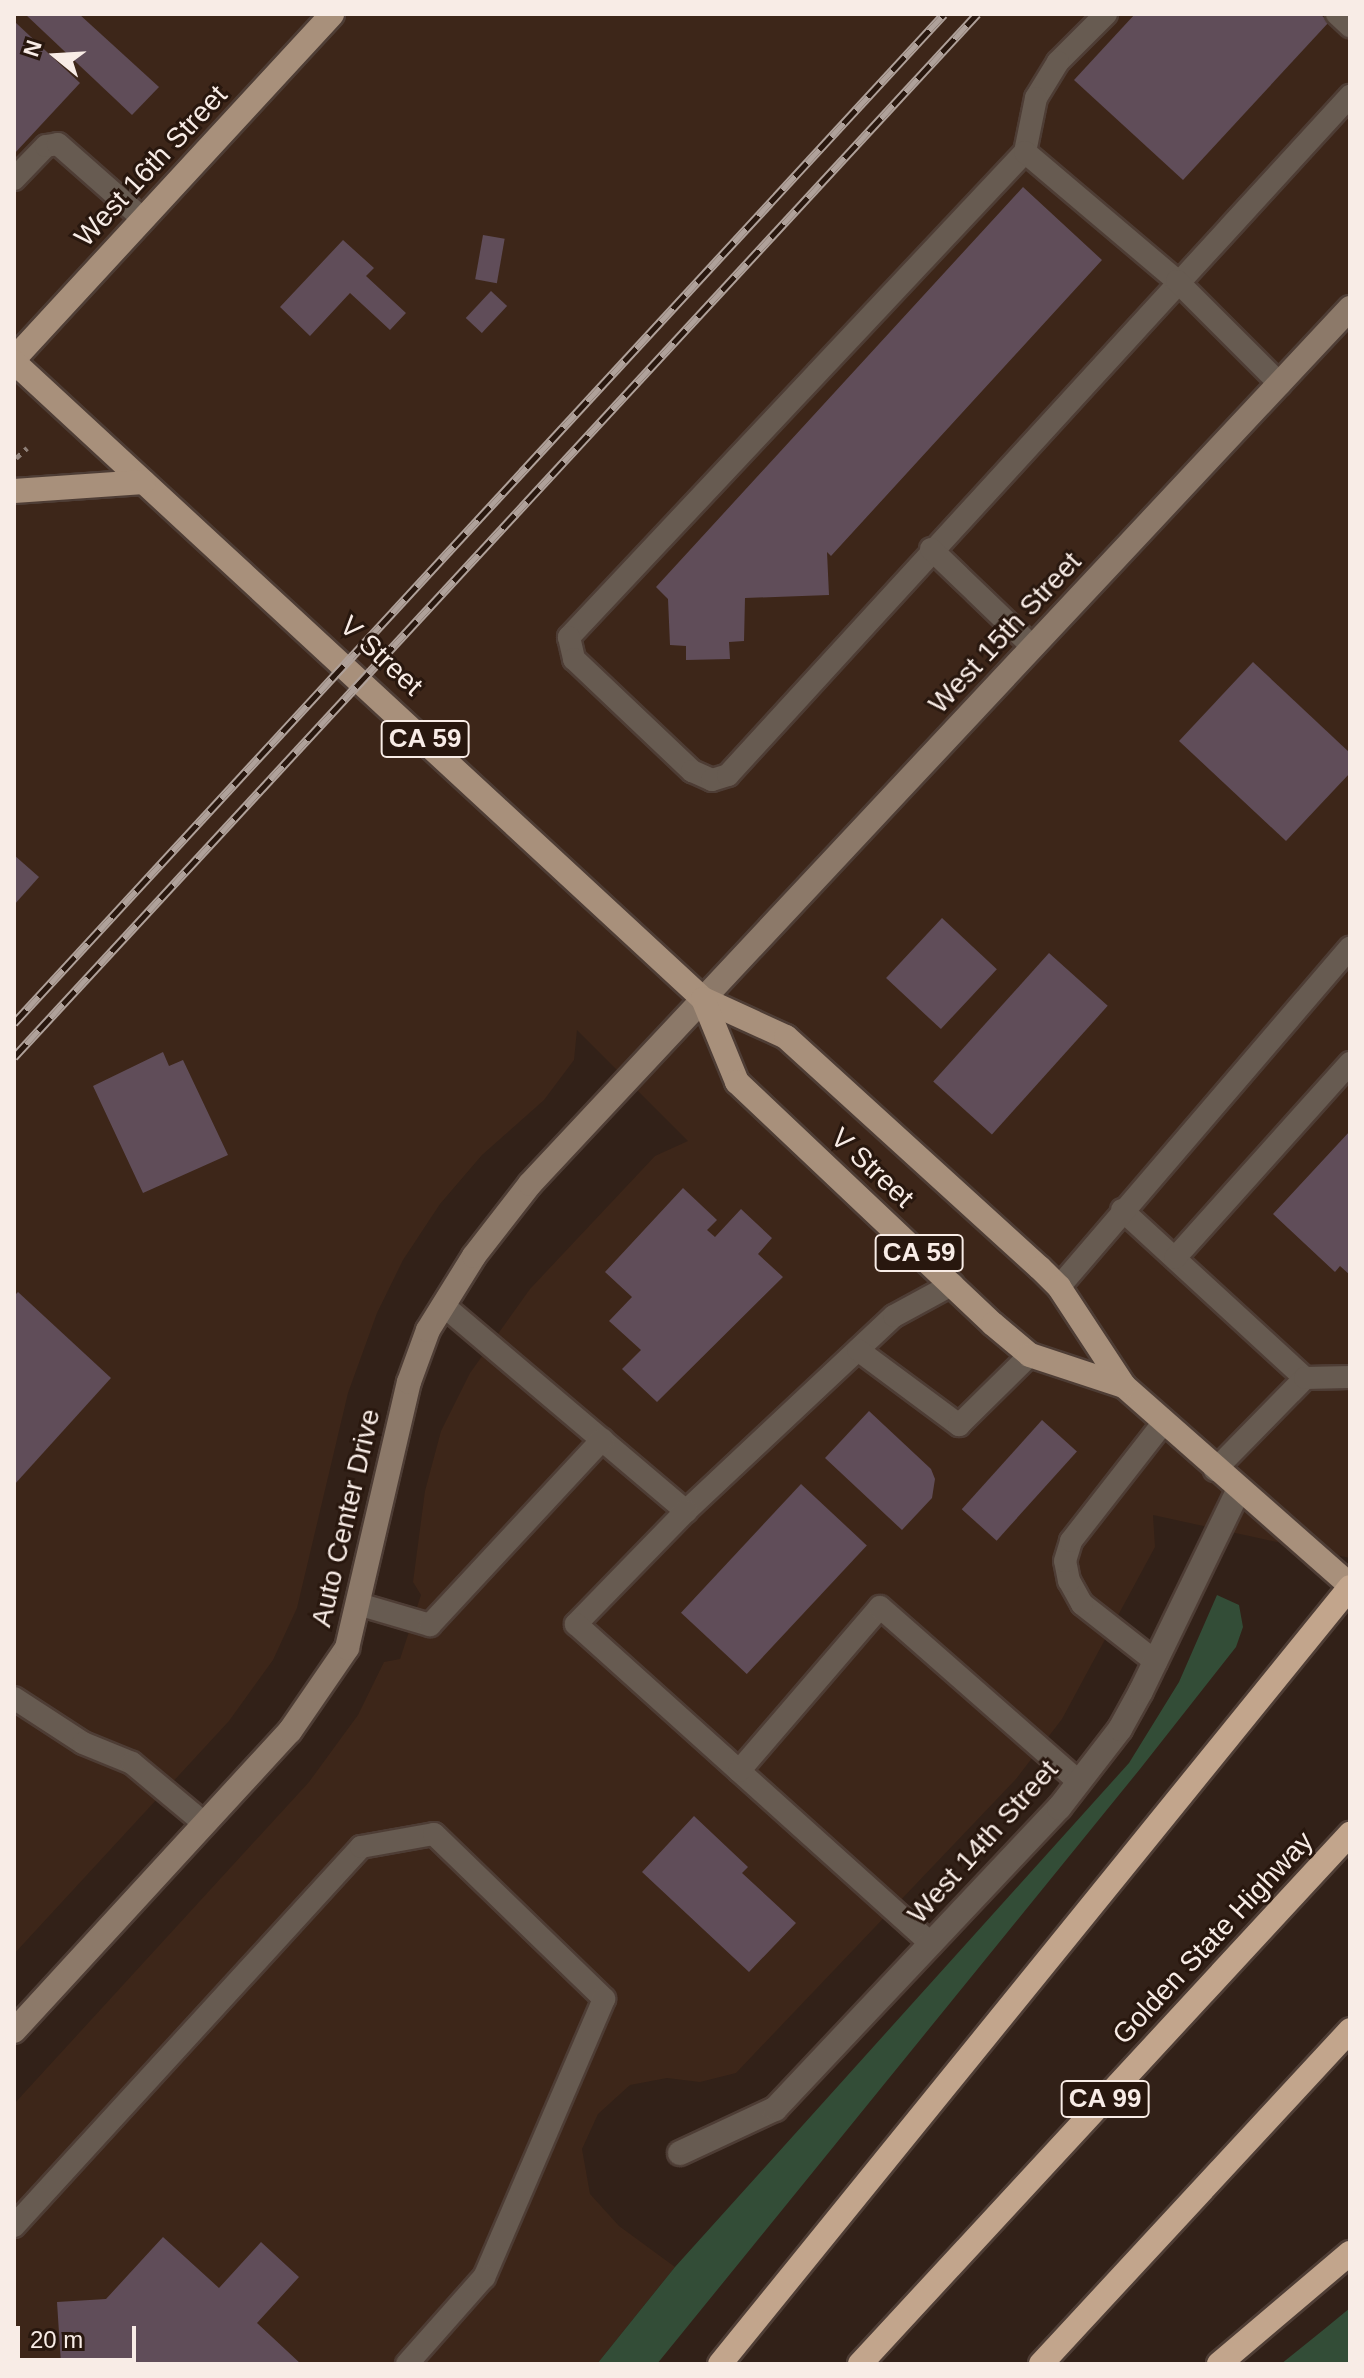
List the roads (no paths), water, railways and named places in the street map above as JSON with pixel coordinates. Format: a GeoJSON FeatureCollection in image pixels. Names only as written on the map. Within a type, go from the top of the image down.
{"type":"FeatureCollection","features":[{"type":"Feature","properties":{"kind":"highway"},"geometry":{"type":"LineString","coordinates":[[720,2364],[1350,1586]]}},
{"type":"Feature","properties":{"kind":"highway","name":"Golden State Highway"},"geometry":{"type":"LineString","coordinates":[[860,2364],[1350,1834]]}},
{"type":"Feature","properties":{"kind":"highway"},"geometry":{"type":"LineString","coordinates":[[1041,2364],[1350,2030]]}},
{"type":"Feature","properties":{"kind":"highway"},"geometry":{"type":"LineString","coordinates":[[1219,2364],[1350,2253]]}},
{"type":"Feature","properties":{"kind":"main road","name":"West 16th Street"},"geometry":{"type":"LineString","coordinates":[[14,361],[332,14]]}},
{"type":"Feature","properties":{"kind":"main road","name":"V Street"},"geometry":{"type":"LineString","coordinates":[[14,361],[703,999],[786,1037],[1059,1287],[1124,1386],[1238,1491],[1350,1586]]}},
{"type":"Feature","properties":{"kind":"main road"},"geometry":{"type":"LineString","coordinates":[[14,491],[144,482]]}},
{"type":"Feature","properties":{"kind":"main road","name":"V Street"},"geometry":{"type":"LineString","coordinates":[[703,999],[737,1082],[1030,1355],[1124,1386]]}},
{"type":"Feature","properties":{"kind":"street","name":"West 15th Street"},"geometry":{"type":"LineString","coordinates":[[703,999],[1350,308]]}},
{"type":"Feature","properties":{"kind":"street","name":"Auto Center Drive"},"geometry":{"type":"LineString","coordinates":[[14,2031],[290,1731],[347,1648],[409,1382],[443,1305],[530,1184],[703,999]]}},
{"type":"Feature","properties":{"kind":"street","name":"West 14th Street"},"geometry":{"type":"LineString","coordinates":[[680,2153],[775,2109],[1079,1782],[1120,1729],[1156,1662],[1238,1491]]}},
{"type":"Feature","properties":{"kind":"lane"},"geometry":{"type":"LineString","coordinates":[[1106,14],[1058,62],[1036,98],[1025,152],[569,637],[569,648],[574,659],[692,771],[712,780],[728,775],[931,549],[1350,96]]}},
{"type":"Feature","properties":{"kind":"lane"},"geometry":{"type":"LineString","coordinates":[[1337,14],[1350,26]]}},
{"type":"Feature","properties":{"kind":"lane"},"geometry":{"type":"LineString","coordinates":[[14,179],[46,146],[58,144],[143,219]]}},
{"type":"Feature","properties":{"kind":"lane"},"geometry":{"type":"LineString","coordinates":[[1025,152],[1177,281],[1280,384]]}},
{"type":"Feature","properties":{"kind":"lane"},"geometry":{"type":"LineString","coordinates":[[931,549],[1033,647]]}},
{"type":"Feature","properties":{"kind":"lane"},"geometry":{"type":"LineString","coordinates":[[1059,1287],[1122,1210],[1346,962]]}},
{"type":"Feature","properties":{"kind":"lane"},"geometry":{"type":"LineString","coordinates":[[1175,1258],[1350,1063]]}},
{"type":"Feature","properties":{"kind":"lane"},"geometry":{"type":"LineString","coordinates":[[1122,1210],[1305,1378],[1350,1377]]}},
{"type":"Feature","properties":{"kind":"lane"},"geometry":{"type":"LineString","coordinates":[[931,1944],[576,1624],[686,1511],[894,1316],[953,1284]]}},
{"type":"Feature","properties":{"kind":"lane"},"geometry":{"type":"LineString","coordinates":[[443,1305],[686,1511]]}},
{"type":"Feature","properties":{"kind":"lane"},"geometry":{"type":"LineString","coordinates":[[858,1350],[959,1425],[1030,1355]]}},
{"type":"Feature","properties":{"kind":"lane"},"geometry":{"type":"LineString","coordinates":[[1215,1470],[1305,1378]]}},
{"type":"Feature","properties":{"kind":"lane"},"geometry":{"type":"LineString","coordinates":[[1156,1662],[1082,1604],[1065,1561],[1071,1541],[1164,1422]]}},
{"type":"Feature","properties":{"kind":"lane"},"geometry":{"type":"LineString","coordinates":[[358,1604],[430,1625],[602,1440]]}},
{"type":"Feature","properties":{"kind":"lane"},"geometry":{"type":"LineString","coordinates":[[739,1771],[880,1607],[1079,1782]]}},
{"type":"Feature","properties":{"kind":"lane"},"geometry":{"type":"LineString","coordinates":[[14,1698],[83,1743],[132,1763],[205,1824]]}},
{"type":"Feature","properties":{"kind":"lane"},"geometry":{"type":"LineString","coordinates":[[14,2226],[361,1847],[434,1834],[604,1999],[484,2277],[407,2364]]}},
{"type":"Feature","properties":{"kind":"railway"},"geometry":{"type":"LineString","coordinates":[[14,1023],[944,14]]}},
{"type":"Feature","properties":{"kind":"railway"},"geometry":{"type":"LineString","coordinates":[[14,1057],[977,14]]}}]}
